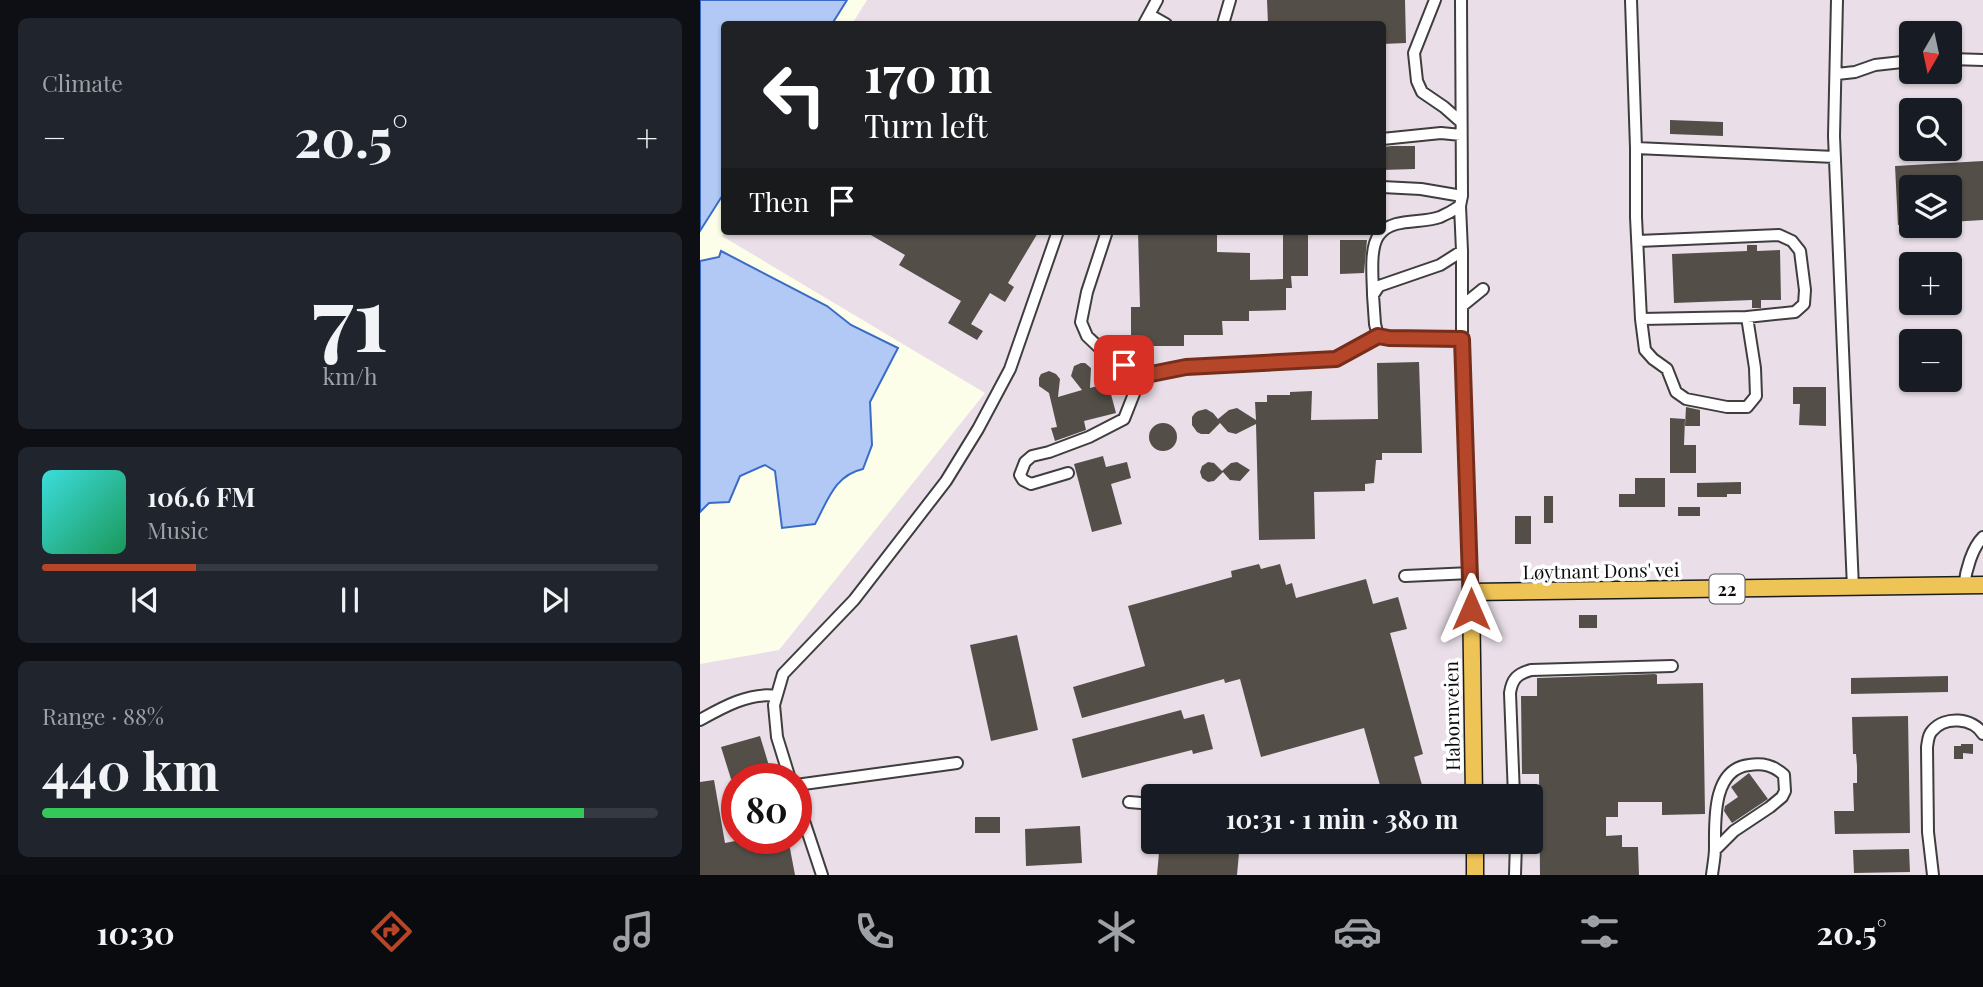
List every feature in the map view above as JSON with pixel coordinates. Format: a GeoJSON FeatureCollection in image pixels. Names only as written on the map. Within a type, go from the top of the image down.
{"type":"FeatureCollection","features":[{"type":"Feature","properties":{"kind":"highway","name":"Løytnant Dons' vei"},"geometry":{"type":"LineString","coordinates":[[1471,592],[1983,585]]}},
{"type":"Feature","properties":{"kind":"highway","name":"Habornveien"},"geometry":{"type":"LineString","coordinates":[[1471,592],[1474,784]]}},
{"type":"Feature","properties":{"kind":"highway"},"geometry":{"type":"LineString","coordinates":[[1475,854],[1475,875]]}},
{"type":"Feature","properties":{"kind":"street"},"geometry":{"type":"LineString","coordinates":[[1147,20],[1157,0]]}},
{"type":"Feature","properties":{"kind":"street"},"geometry":{"type":"LineString","coordinates":[[1224,21],[1230,0]]}},
{"type":"Feature","properties":{"kind":"street"},"geometry":{"type":"LineString","coordinates":[[1435,0],[1413,53],[1417,81],[1422,92],[1461,122]]}},
{"type":"Feature","properties":{"kind":"street"},"geometry":{"type":"LineString","coordinates":[[1461,0],[1462,339],[1471,592]]}},
{"type":"Feature","properties":{"kind":"street"},"geometry":{"type":"LineString","coordinates":[[1631,0],[1641,319],[1645,350],[1667,369],[1676,392],[1686,399],[1727,407],[1747,407],[1756,396],[1755,368],[1747,317]]}},
{"type":"Feature","properties":{"kind":"street"},"geometry":{"type":"LineString","coordinates":[[1837,0],[1835,157],[1853,588]]}},
{"type":"Feature","properties":{"kind":"street"},"geometry":{"type":"LineString","coordinates":[[1962,59],[1983,60]]}},
{"type":"Feature","properties":{"kind":"street"},"geometry":{"type":"LineString","coordinates":[[1837,74],[1899,62]]}},
{"type":"Feature","properties":{"kind":"street"},"geometry":{"type":"LineString","coordinates":[[1386,139],[1441,133],[1461,135]]}},
{"type":"Feature","properties":{"kind":"street"},"geometry":{"type":"LineString","coordinates":[[1636,148],[1835,157]]}},
{"type":"Feature","properties":{"kind":"street"},"geometry":{"type":"LineString","coordinates":[[1386,187],[1421,189],[1461,201]]}},
{"type":"Feature","properties":{"kind":"street"},"geometry":{"type":"LineString","coordinates":[[1386,227],[1439,218],[1461,201]]}},
{"type":"Feature","properties":{"kind":"street"},"geometry":{"type":"LineString","coordinates":[[785,763],[776,737],[774,705],[783,674],[854,600],[946,481],[1010,369],[1057,235]]}},
{"type":"Feature","properties":{"kind":"street"},"geometry":{"type":"LineString","coordinates":[[1106,235],[1087,292],[1082,322],[1087,336],[1107,355],[1141,376],[1186,367],[1336,359],[1378,336],[1462,339]]}},
{"type":"Feature","properties":{"kind":"street"},"geometry":{"type":"LineString","coordinates":[[1378,336],[1373,295],[1374,251],[1379,235]]}},
{"type":"Feature","properties":{"kind":"street"},"geometry":{"type":"LineString","coordinates":[[1638,242],[1779,235],[1792,241],[1800,251],[1805,290],[1804,304],[1795,312],[1747,317],[1641,319]]}},
{"type":"Feature","properties":{"kind":"street"},"geometry":{"type":"LineString","coordinates":[[1373,295],[1379,286],[1440,265],[1462,251]]}},
{"type":"Feature","properties":{"kind":"street"},"geometry":{"type":"LineString","coordinates":[[1462,306],[1483,289]]}},
{"type":"Feature","properties":{"kind":"street"},"geometry":{"type":"LineString","coordinates":[[1068,473],[1031,484],[1020,475],[1025,462],[1032,456],[1057,450],[1124,419],[1141,376]]}},
{"type":"Feature","properties":{"kind":"street"},"geometry":{"type":"LineString","coordinates":[[1964,586],[1972,556],[1983,537]]}},
{"type":"Feature","properties":{"kind":"street"},"geometry":{"type":"LineString","coordinates":[[1405,576],[1471,573]]}},
{"type":"Feature","properties":{"kind":"street"},"geometry":{"type":"LineString","coordinates":[[1514,784],[1510,693],[1515,677],[1531,670],[1672,666]]}},
{"type":"Feature","properties":{"kind":"street"},"geometry":{"type":"LineString","coordinates":[[700,720],[753,696],[776,696]]}},
{"type":"Feature","properties":{"kind":"street"},"geometry":{"type":"LineString","coordinates":[[1933,875],[1928,832],[1929,737],[1939,725],[1954,721],[1974,724],[1983,734]]}},
{"type":"Feature","properties":{"kind":"street"},"geometry":{"type":"LineString","coordinates":[[812,783],[957,763]]}},
{"type":"Feature","properties":{"kind":"street"},"geometry":{"type":"LineString","coordinates":[[1712,875],[1714,824],[1723,784],[1733,770],[1742,766],[1769,765],[1779,770],[1784,775],[1785,791],[1782,797],[1734,831],[1715,850]]}},
{"type":"Feature","properties":{"kind":"street"},"geometry":{"type":"LineString","coordinates":[[1129,802],[1141,803]]}},
{"type":"Feature","properties":{"kind":"street"},"geometry":{"type":"LineString","coordinates":[[812,845],[822,875]]}},
{"type":"Feature","properties":{"kind":"street"},"geometry":{"type":"LineString","coordinates":[[1515,875],[1516,854]]}},
{"type":"Feature","properties":{"kind":"shaded area"},"geometry":{"type":"Polygon","coordinates":[[[867,0],[1983,0],[1983,875],[700,875],[700,664],[779,650],[985,393],[722,236],[1386,235],[1386,21],[854,21],[867,0]]]}},
{"type":"Feature","properties":{"kind":"water"},"geometry":{"type":"Polygon","coordinates":[[[700,0],[847,0],[834,21],[721,21],[721,198],[700,231],[700,0]]]}},
{"type":"Feature","properties":{"kind":"water"},"geometry":{"type":"Polygon","coordinates":[[[721,251],[827,306],[851,325],[898,348],[870,402],[872,445],[863,469],[853,472],[839,483],[815,524],[782,528],[775,471],[765,465],[740,476],[729,502],[709,503],[700,512],[700,261],[719,257],[721,251]]]}},
{"type":"Feature","properties":{"kind":"building"},"geometry":{"type":"Polygon","coordinates":[[[1267,0],[1405,0],[1406,43],[1386,44],[1386,21],[1268,21],[1267,0]]]}},
{"type":"Feature","properties":{"kind":"building"},"geometry":{"type":"Polygon","coordinates":[[[1670,120],[1723,122],[1723,136],[1670,134],[1670,120]]]}},
{"type":"Feature","properties":{"kind":"building"},"geometry":{"type":"Polygon","coordinates":[[[1415,146],[1415,169],[1386,170],[1386,147],[1415,146]]]}},
{"type":"Feature","properties":{"kind":"building"},"geometry":{"type":"Polygon","coordinates":[[[1983,161],[1983,220],[1962,221],[1962,175],[1899,175],[1898,225],[1895,166],[1983,161]]]}},
{"type":"Feature","properties":{"kind":"building"},"geometry":{"type":"Polygon","coordinates":[[[871,235],[1037,235],[1008,283],[1014,287],[1005,302],[990,293],[971,324],[983,331],[977,340],[948,323],[961,301],[899,265],[905,255],[871,235]]]}},
{"type":"Feature","properties":{"kind":"building"},"geometry":{"type":"Polygon","coordinates":[[[1138,235],[1217,235],[1217,252],[1250,253],[1250,280],[1283,279],[1283,235],[1308,235],[1308,276],[1291,276],[1292,288],[1286,288],[1286,310],[1249,311],[1249,321],[1222,321],[1223,335],[1184,335],[1184,346],[1140,346],[1140,337],[1131,337],[1131,307],[1140,307],[1138,235]]]}},
{"type":"Feature","properties":{"kind":"building"},"geometry":{"type":"Polygon","coordinates":[[[1340,240],[1367,240],[1364,273],[1340,274],[1340,240]]]}},
{"type":"Feature","properties":{"kind":"building"},"geometry":{"type":"Polygon","coordinates":[[[1747,245],[1757,245],[1757,251],[1780,250],[1781,300],[1761,300],[1761,308],[1752,308],[1752,300],[1674,303],[1672,254],[1747,251],[1747,245]]]}},
{"type":"Feature","properties":{"kind":"building"},"geometry":{"type":"Polygon","coordinates":[[[1419,362],[1422,453],[1382,453],[1382,460],[1376,460],[1374,483],[1365,484],[1365,491],[1314,492],[1315,539],[1259,540],[1256,424],[1236,434],[1228,432],[1220,423],[1209,434],[1201,434],[1192,425],[1195,413],[1206,409],[1218,419],[1229,410],[1237,408],[1256,420],[1255,402],[1267,402],[1267,395],[1312,391],[1311,420],[1378,419],[1377,363],[1419,362]]]}},
{"type":"Feature","properties":{"kind":"building"},"geometry":{"type":"Polygon","coordinates":[[[1081,363],[1091,368],[1090,388],[1108,383],[1116,413],[1084,421],[1086,430],[1055,441],[1051,428],[1057,427],[1049,393],[1039,386],[1039,378],[1041,374],[1049,371],[1056,374],[1060,379],[1058,397],[1082,390],[1071,376],[1074,366],[1081,363]]]}},
{"type":"Feature","properties":{"kind":"building"},"geometry":{"type":"Polygon","coordinates":[[[1793,387],[1826,387],[1826,426],[1799,425],[1800,404],[1793,404],[1793,387]]]}},
{"type":"Feature","properties":{"kind":"building"},"geometry":{"type":"Polygon","coordinates":[[[1686,407],[1700,410],[1700,426],[1685,426],[1686,407]]]}},
{"type":"Feature","properties":{"kind":"building"},"geometry":{"type":"Polygon","coordinates":[[[1670,418],[1685,419],[1684,445],[1696,445],[1696,473],[1670,473],[1670,418]]]}},
{"type":"Feature","properties":{"kind":"building"},"geometry":{"type":"Polygon","coordinates":[[[1163,423],[1173,427],[1177,437],[1173,447],[1163,451],[1153,447],[1149,437],[1153,427],[1163,423]]]}},
{"type":"Feature","properties":{"kind":"building"},"geometry":{"type":"Polygon","coordinates":[[[1103,456],[1106,467],[1127,462],[1131,478],[1111,484],[1122,524],[1092,532],[1074,464],[1103,456]]]}},
{"type":"Feature","properties":{"kind":"building"},"geometry":{"type":"Polygon","coordinates":[[[1208,462],[1214,463],[1222,471],[1231,463],[1237,462],[1250,470],[1240,481],[1230,480],[1223,472],[1214,481],[1208,482],[1202,478],[1200,472],[1202,466],[1208,462]]]}},
{"type":"Feature","properties":{"kind":"building"},"geometry":{"type":"Polygon","coordinates":[[[1635,478],[1665,478],[1665,507],[1619,507],[1619,494],[1635,494],[1635,478]]]}},
{"type":"Feature","properties":{"kind":"building"},"geometry":{"type":"Polygon","coordinates":[[[1741,482],[1741,494],[1697,497],[1697,483],[1741,482]]]}},
{"type":"Feature","properties":{"kind":"building"},"geometry":{"type":"Polygon","coordinates":[[[1544,496],[1553,496],[1553,523],[1544,523],[1544,496]]]}},
{"type":"Feature","properties":{"kind":"building"},"geometry":{"type":"Polygon","coordinates":[[[1678,507],[1700,507],[1700,516],[1678,516],[1678,507]]]}},
{"type":"Feature","properties":{"kind":"building"},"geometry":{"type":"Polygon","coordinates":[[[1515,516],[1531,516],[1531,544],[1515,544],[1515,516]]]}},
{"type":"Feature","properties":{"kind":"building"},"geometry":{"type":"Polygon","coordinates":[[[1259,564],[1261,569],[1280,564],[1286,585],[1292,583],[1296,598],[1366,579],[1373,604],[1398,597],[1407,629],[1390,633],[1423,754],[1414,757],[1422,784],[1380,784],[1364,728],[1261,757],[1240,679],[1225,683],[1224,679],[1082,718],[1073,687],[1145,666],[1128,606],[1232,577],[1231,571],[1259,564]]]}},
{"type":"Feature","properties":{"kind":"building"},"geometry":{"type":"Polygon","coordinates":[[[1579,615],[1597,615],[1597,628],[1579,628],[1579,615]]]}},
{"type":"Feature","properties":{"kind":"building"},"geometry":{"type":"Polygon","coordinates":[[[1017,635],[1038,730],[991,741],[970,645],[1017,635]]]}},
{"type":"Feature","properties":{"kind":"building"},"geometry":{"type":"Polygon","coordinates":[[[1655,674],[1657,684],[1703,683],[1705,814],[1662,815],[1662,802],[1618,802],[1618,817],[1606,817],[1606,836],[1622,835],[1622,847],[1638,847],[1639,875],[1540,875],[1540,854],[1543,854],[1543,784],[1539,784],[1539,774],[1522,774],[1521,696],[1537,696],[1537,678],[1655,674]]]}},
{"type":"Feature","properties":{"kind":"building"},"geometry":{"type":"Polygon","coordinates":[[[1948,676],[1948,692],[1851,694],[1851,678],[1948,676]]]}},
{"type":"Feature","properties":{"kind":"building"},"geometry":{"type":"Polygon","coordinates":[[[1181,710],[1184,719],[1204,714],[1213,749],[1193,754],[1192,750],[1082,778],[1072,739],[1181,710]]]}},
{"type":"Feature","properties":{"kind":"building"},"geometry":{"type":"Polygon","coordinates":[[[1908,716],[1910,833],[1835,834],[1834,811],[1854,811],[1853,783],[1857,783],[1857,766],[1856,754],[1853,754],[1852,717],[1908,716]]]}},
{"type":"Feature","properties":{"kind":"building"},"geometry":{"type":"Polygon","coordinates":[[[760,736],[768,763],[726,763],[721,747],[760,736]]]}},
{"type":"Feature","properties":{"kind":"building"},"geometry":{"type":"Polygon","coordinates":[[[1973,744],[1973,754],[1963,753],[1963,759],[1954,759],[1954,746],[1973,744]]]}},
{"type":"Feature","properties":{"kind":"building"},"geometry":{"type":"Polygon","coordinates":[[[1749,773],[1768,799],[1732,823],[1724,811],[1725,806],[1738,797],[1731,787],[1749,773]]]}},
{"type":"Feature","properties":{"kind":"building"},"geometry":{"type":"Polygon","coordinates":[[[714,780],[721,820],[721,854],[791,854],[795,875],[700,875],[700,782],[714,780]]]}},
{"type":"Feature","properties":{"kind":"building"},"geometry":{"type":"Polygon","coordinates":[[[975,817],[1000,817],[1000,833],[975,833],[975,817]]]}},
{"type":"Feature","properties":{"kind":"building"},"geometry":{"type":"Polygon","coordinates":[[[1080,826],[1082,863],[1026,866],[1025,829],[1080,826]]]}},
{"type":"Feature","properties":{"kind":"building"},"geometry":{"type":"Polygon","coordinates":[[[1909,849],[1910,872],[1854,873],[1853,850],[1909,849]]]}},
{"type":"Feature","properties":{"kind":"building"},"geometry":{"type":"Polygon","coordinates":[[[1159,854],[1239,854],[1237,875],[1157,875],[1159,854]]]}},
{"type":"Feature","properties":{"kind":"route"},"geometry":{"type":"LineString","coordinates":[[1124,365],[1141,376],[1186,367],[1336,359],[1378,336],[1462,339],[1471,609]]}}]}
